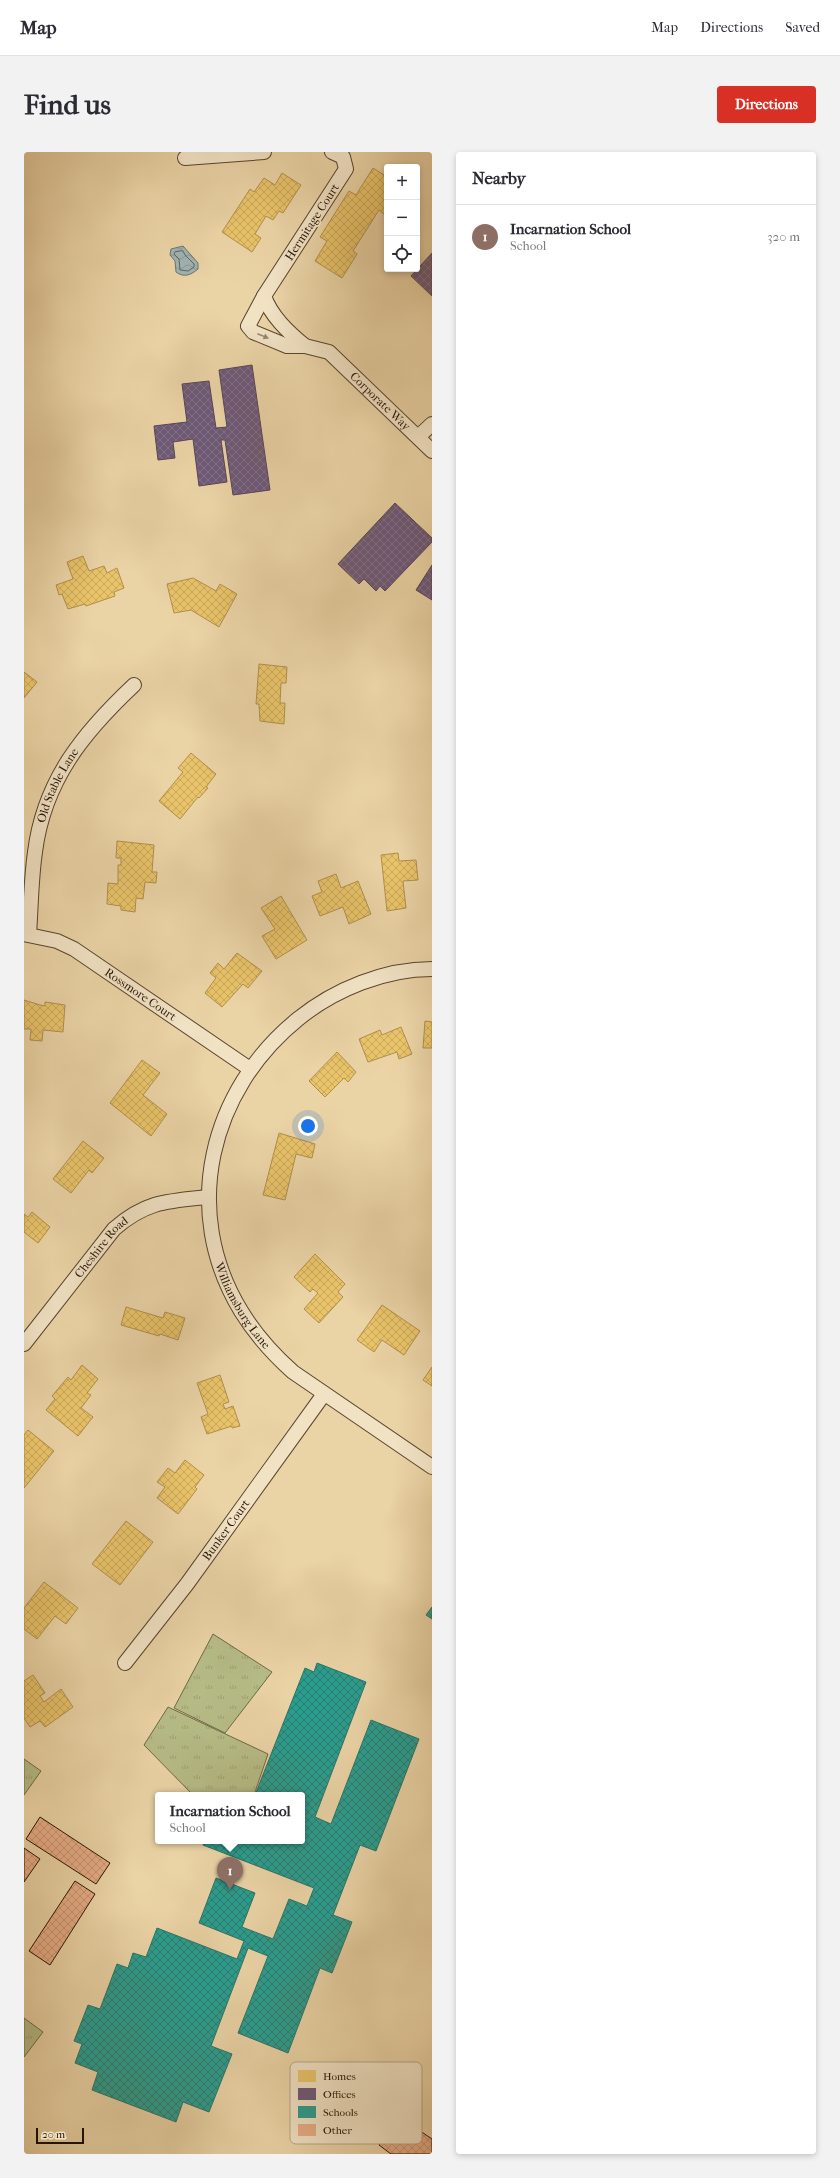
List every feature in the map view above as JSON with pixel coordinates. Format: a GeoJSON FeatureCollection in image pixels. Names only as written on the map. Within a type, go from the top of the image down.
{"type":"FeatureCollection","features":[{"type":"Feature","properties":{"kind":"street"},"geometry":{"type":"LineString","coordinates":[[185,158],[264,152]]}},
{"type":"Feature","properties":{"kind":"street","name":"Hermitage Court"},"geometry":{"type":"LineString","coordinates":[[305,346],[287,346],[249,330],[248,322],[346,169],[343,157],[332,152]]}},
{"type":"Feature","properties":{"kind":"street"},"geometry":{"type":"LineString","coordinates":[[264,296],[268,307],[305,346]]}},
{"type":"Feature","properties":{"kind":"street","name":"Corporate Way"},"geometry":{"type":"LineString","coordinates":[[305,346],[329,352],[432,451]]}},
{"type":"Feature","properties":{"kind":"street"},"geometry":{"type":"LineString","coordinates":[[418,437],[432,424]]}},
{"type":"Feature","properties":{"kind":"street","name":"Old Stable Lane"},"geometry":{"type":"LineString","coordinates":[[26,934],[35,850],[49,796],[60,773],[76,747],[101,717],[134,685]]}},
{"type":"Feature","properties":{"kind":"street","name":"Rossmore Court"},"geometry":{"type":"LineString","coordinates":[[26,934],[57,941],[74,949],[250,1069]]}},
{"type":"Feature","properties":{"kind":"street","name":"Williamsburg Lane"},"geometry":{"type":"LineString","coordinates":[[432,969],[399,973],[372,980],[340,992],[310,1009],[284,1030],[250,1069],[222,1122],[214,1146],[208,1179],[208,1197],[217,1254],[230,1290],[240,1311],[273,1354],[294,1372],[324,1394],[432,1467]]}},
{"type":"Feature","properties":{"kind":"street","name":"Cheshire Road"},"geometry":{"type":"LineString","coordinates":[[24,1344],[114,1229],[142,1209],[164,1202],[208,1197]]}},
{"type":"Feature","properties":{"kind":"street","name":"Bunker Court"},"geometry":{"type":"LineString","coordinates":[[125,1663],[187,1584],[324,1394]]}},
{"type":"Feature","properties":{"kind":"green space"},"geometry":{"type":"Polygon","coordinates":[[[213,1634],[272,1672],[225,1733],[174,1708],[213,1634]]]}},
{"type":"Feature","properties":{"kind":"green space"},"geometry":{"type":"Polygon","coordinates":[[[168,1707],[268,1754],[255,1792],[190,1792],[144,1745],[168,1707]]]}},
{"type":"Feature","properties":{"kind":"green space"},"geometry":{"type":"Polygon","coordinates":[[[24,1759],[41,1771],[24,1795],[24,1759]]]}},
{"type":"Feature","properties":{"kind":"green space"},"geometry":{"type":"Polygon","coordinates":[[[24,2018],[43,2032],[24,2057],[24,2018]]]}},
{"type":"Feature","properties":{"kind":"water"},"geometry":{"type":"Polygon","coordinates":[[[183,246],[198,263],[198,269],[187,275],[182,275],[176,272],[175,261],[170,255],[171,249],[183,246]]]}},
{"type":"Feature","properties":{"kind":"building: Homes"},"geometry":{"type":"Polygon","coordinates":[[[373,168],[384,175],[384,214],[379,210],[353,251],[357,254],[342,278],[315,261],[327,241],[320,237],[349,191],[356,195],[373,168]]]}},
{"type":"Feature","properties":{"kind":"building: Homes"},"geometry":{"type":"Polygon","coordinates":[[[282,173],[301,185],[283,213],[279,211],[273,220],[266,216],[255,234],[261,238],[252,252],[222,232],[250,189],[254,192],[264,178],[275,185],[282,173]]]}},
{"type":"Feature","properties":{"kind":"building: Homes"},"geometry":{"type":"Polygon","coordinates":[[[83,556],[89,571],[104,566],[107,573],[117,568],[124,588],[114,592],[115,596],[86,606],[85,604],[68,609],[62,594],[59,595],[56,585],[73,579],[67,562],[83,556]]]}},
{"type":"Feature","properties":{"kind":"building: Homes"},"geometry":{"type":"Polygon","coordinates":[[[193,578],[216,591],[220,584],[237,594],[219,627],[191,610],[174,613],[167,584],[193,578]]]}},
{"type":"Feature","properties":{"kind":"building: Homes"},"geometry":{"type":"Polygon","coordinates":[[[259,664],[287,667],[286,683],[281,683],[280,703],[285,703],[284,724],[260,721],[259,704],[256,704],[259,664]]]}},
{"type":"Feature","properties":{"kind":"building: Homes"},"geometry":{"type":"Polygon","coordinates":[[[24,672],[37,682],[24,698],[24,672]]]}},
{"type":"Feature","properties":{"kind":"building: Homes"},"geometry":{"type":"Polygon","coordinates":[[[191,753],[216,774],[206,787],[208,788],[199,798],[198,797],[180,819],[159,801],[183,772],[178,768],[191,753]]]}},
{"type":"Feature","properties":{"kind":"building: Homes"},"geometry":{"type":"Polygon","coordinates":[[[117,841],[154,845],[152,872],[157,872],[156,883],[145,882],[143,899],[136,898],[135,912],[121,910],[121,906],[107,904],[108,883],[118,884],[118,865],[121,865],[121,858],[116,858],[117,841]]]}},
{"type":"Feature","properties":{"kind":"building: Homes"},"geometry":{"type":"Polygon","coordinates":[[[398,853],[399,861],[416,860],[418,880],[403,881],[406,908],[387,911],[381,855],[398,853]]]}},
{"type":"Feature","properties":{"kind":"building: Homes"},"geometry":{"type":"Polygon","coordinates":[[[336,874],[341,888],[358,881],[371,914],[349,924],[343,907],[320,916],[312,896],[322,892],[318,881],[336,874]]]}},
{"type":"Feature","properties":{"kind":"building: Homes"},"geometry":{"type":"Polygon","coordinates":[[[281,896],[307,940],[276,959],[262,936],[275,929],[261,908],[281,896]]]}},
{"type":"Feature","properties":{"kind":"building: Homes"},"geometry":{"type":"Polygon","coordinates":[[[237,953],[262,971],[248,988],[243,984],[222,1007],[205,993],[216,978],[210,973],[218,963],[224,969],[237,953]]]}},
{"type":"Feature","properties":{"kind":"building: Homes"},"geometry":{"type":"Polygon","coordinates":[[[24,1000],[45,1006],[45,1002],[65,1005],[63,1032],[43,1030],[42,1041],[30,1040],[31,1029],[24,1029],[24,1000]]]}},
{"type":"Feature","properties":{"kind":"building: Homes"},"geometry":{"type":"Polygon","coordinates":[[[425,1021],[432,1022],[432,1048],[423,1048],[425,1021]]]}},
{"type":"Feature","properties":{"kind":"building: Homes"},"geometry":{"type":"Polygon","coordinates":[[[401,1027],[412,1054],[399,1059],[397,1052],[368,1062],[359,1039],[380,1030],[382,1035],[401,1027]]]}},
{"type":"Feature","properties":{"kind":"building: Homes"},"geometry":{"type":"Polygon","coordinates":[[[337,1052],[356,1072],[348,1082],[344,1078],[325,1097],[309,1081],[337,1052]]]}},
{"type":"Feature","properties":{"kind":"building: Homes"},"geometry":{"type":"Polygon","coordinates":[[[142,1060],[160,1073],[143,1095],[167,1114],[151,1136],[110,1103],[142,1060]]]}},
{"type":"Feature","properties":{"kind":"building: Homes"},"geometry":{"type":"Polygon","coordinates":[[[279,1133],[315,1144],[312,1158],[296,1154],[285,1200],[263,1195],[279,1133]]]}},
{"type":"Feature","properties":{"kind":"building: Homes"},"geometry":{"type":"Polygon","coordinates":[[[83,1141],[104,1158],[92,1173],[89,1170],[71,1193],[53,1179],[83,1141]]]}},
{"type":"Feature","properties":{"kind":"building: Homes"},"geometry":{"type":"Polygon","coordinates":[[[32,1212],[50,1227],[38,1243],[24,1232],[24,1214],[28,1217],[32,1212]]]}},
{"type":"Feature","properties":{"kind":"building: Homes"},"geometry":{"type":"Polygon","coordinates":[[[315,1254],[345,1284],[338,1292],[343,1297],[319,1323],[304,1309],[318,1293],[313,1289],[310,1292],[294,1277],[315,1254]]]}},
{"type":"Feature","properties":{"kind":"building: Homes"},"geometry":{"type":"Polygon","coordinates":[[[382,1305],[420,1331],[404,1355],[382,1340],[374,1352],[357,1340],[382,1305]]]}},
{"type":"Feature","properties":{"kind":"building: Homes"},"geometry":{"type":"Polygon","coordinates":[[[126,1307],[163,1318],[165,1312],[185,1318],[178,1340],[160,1334],[159,1336],[121,1325],[126,1307]]]}},
{"type":"Feature","properties":{"kind":"building: Homes"},"geometry":{"type":"Polygon","coordinates":[[[82,1365],[98,1379],[87,1393],[91,1395],[81,1408],[93,1417],[78,1436],[46,1410],[55,1399],[52,1396],[68,1377],[71,1380],[82,1365]]]}},
{"type":"Feature","properties":{"kind":"building: Homes"},"geometry":{"type":"Polygon","coordinates":[[[432,1367],[432,1386],[423,1380],[432,1367]]]}},
{"type":"Feature","properties":{"kind":"building: Homes"},"geometry":{"type":"Polygon","coordinates":[[[220,1375],[229,1402],[223,1404],[225,1409],[233,1406],[240,1426],[232,1428],[232,1426],[207,1434],[201,1417],[208,1414],[197,1383],[220,1375]]]}},
{"type":"Feature","properties":{"kind":"building: Homes"},"geometry":{"type":"Polygon","coordinates":[[[28,1430],[54,1451],[24,1488],[24,1435],[28,1430]]]}},
{"type":"Feature","properties":{"kind":"building: Homes"},"geometry":{"type":"Polygon","coordinates":[[[185,1460],[204,1475],[195,1487],[197,1489],[178,1514],[157,1498],[165,1487],[157,1482],[168,1468],[175,1473],[185,1460]]]}},
{"type":"Feature","properties":{"kind":"building: Homes"},"geometry":{"type":"Polygon","coordinates":[[[126,1521],[153,1542],[120,1585],[92,1564],[126,1521]]]}},
{"type":"Feature","properties":{"kind":"building: Homes"},"geometry":{"type":"Polygon","coordinates":[[[44,1582],[78,1608],[66,1624],[55,1616],[37,1639],[24,1629],[24,1608],[44,1582]]]}},
{"type":"Feature","properties":{"kind":"building: Homes"},"geometry":{"type":"Polygon","coordinates":[[[33,1675],[45,1693],[40,1696],[44,1702],[61,1689],[73,1707],[45,1727],[40,1721],[30,1727],[24,1718],[24,1681],[33,1675]]]}},
{"type":"Feature","properties":{"kind":"building: Offices"},"geometry":{"type":"Polygon","coordinates":[[[432,253],[432,296],[411,276],[415,272],[420,272],[420,266],[432,253]]]}},
{"type":"Feature","properties":{"kind":"building: Offices"},"geometry":{"type":"Polygon","coordinates":[[[252,365],[270,490],[233,495],[225,440],[221,440],[227,482],[199,486],[193,439],[173,442],[175,458],[158,460],[154,426],[187,422],[182,384],[209,381],[216,428],[227,427],[219,370],[252,365]]]}},
{"type":"Feature","properties":{"kind":"building: Offices"},"geometry":{"type":"Polygon","coordinates":[[[395,503],[432,538],[432,542],[385,591],[380,586],[376,591],[364,579],[359,584],[338,564],[395,503]]]}},
{"type":"Feature","properties":{"kind":"building: Offices"},"geometry":{"type":"Polygon","coordinates":[[[432,565],[432,600],[416,590],[432,565]]]}},
{"type":"Feature","properties":{"kind":"building: Schools"},"geometry":{"type":"Polygon","coordinates":[[[432,1607],[432,1619],[426,1615],[432,1607]]]}},
{"type":"Feature","properties":{"kind":"building: Schools"},"geometry":{"type":"Polygon","coordinates":[[[317,1663],[366,1682],[315,1817],[331,1824],[371,1720],[419,1739],[376,1851],[360,1845],[333,1915],[352,1922],[332,1973],[320,1968],[288,2053],[238,2033],[268,1956],[248,1948],[211,2046],[232,2054],[209,2112],[183,2102],[176,2122],[92,2090],[98,2072],[75,2063],[82,2044],[74,2041],[88,2005],[100,2009],[117,1964],[128,1968],[133,1953],[146,1957],[157,1928],[237,1959],[244,1941],[199,1923],[216,1878],[255,1893],[242,1927],[273,1939],[289,1899],[307,1906],[314,1888],[203,1845],[305,1844],[305,1792],[256,1792],[305,1668],[314,1672],[317,1663]]]}},
{"type":"Feature","properties":{"kind":"building: Other"},"geometry":{"type":"Polygon","coordinates":[[[40,1817],[110,1863],[96,1884],[26,1839],[40,1817]]]}},
{"type":"Feature","properties":{"kind":"building: Other"},"geometry":{"type":"Polygon","coordinates":[[[24,1848],[40,1859],[24,1882],[24,1848]]]}},
{"type":"Feature","properties":{"kind":"building: Other"},"geometry":{"type":"Polygon","coordinates":[[[75,1881],[95,1894],[50,1965],[29,1951],[75,1881]]]}},
{"type":"Feature","properties":{"kind":"building: Other"},"geometry":{"type":"Polygon","coordinates":[[[422,2132],[432,2139],[432,2154],[391,2154],[379,2145],[422,2144],[422,2132]]]}},
{"type":"Feature","properties":{"kind":"place","name":"Incarnation School"},"geometry":{"type":"Point","coordinates":[230,1890]}}]}
